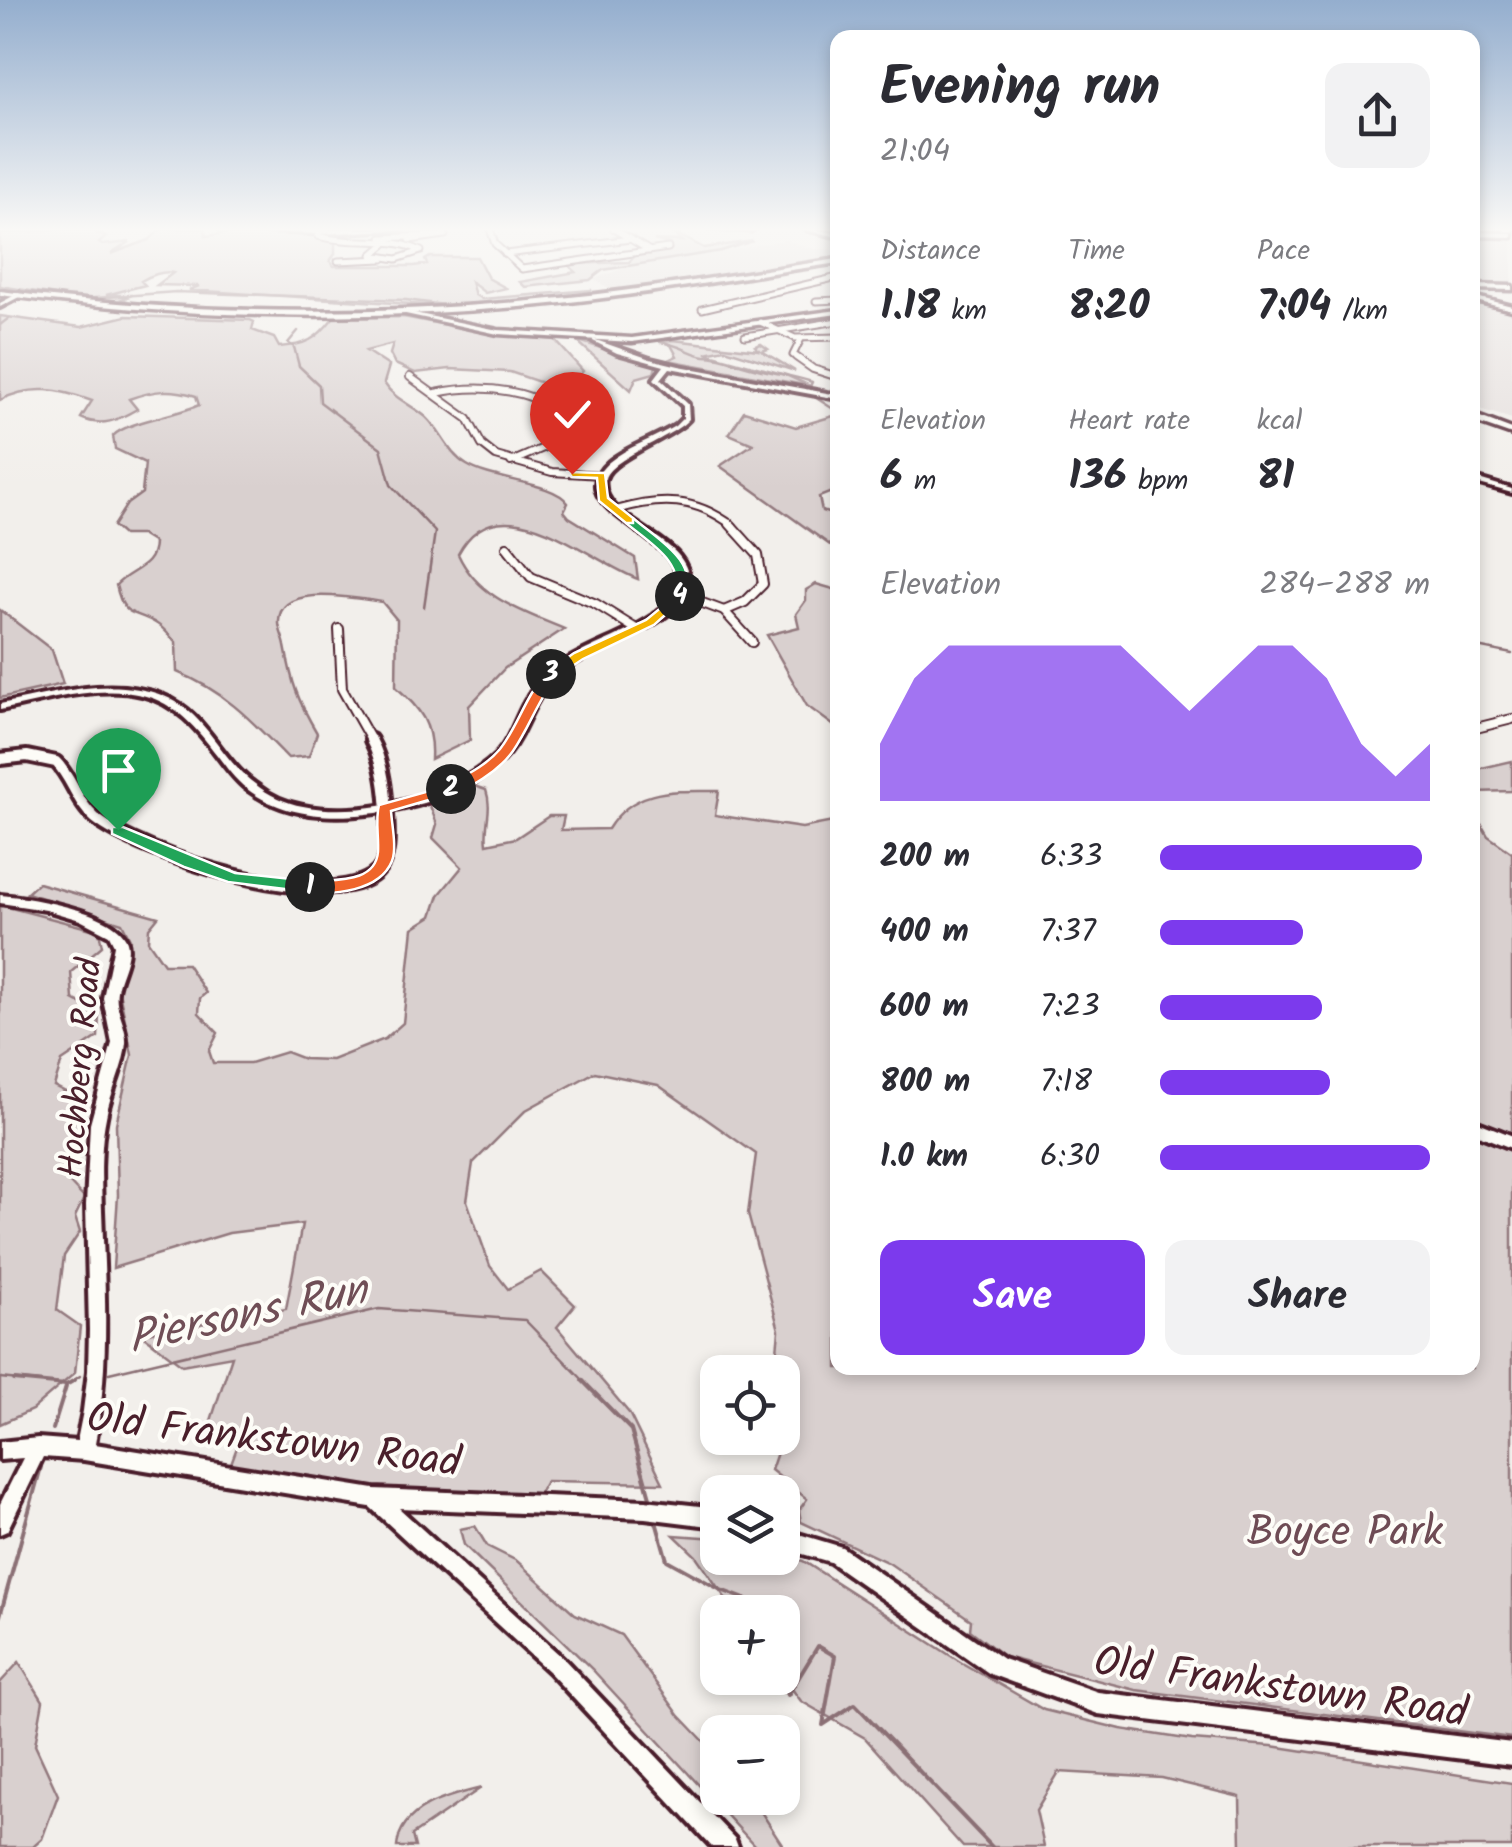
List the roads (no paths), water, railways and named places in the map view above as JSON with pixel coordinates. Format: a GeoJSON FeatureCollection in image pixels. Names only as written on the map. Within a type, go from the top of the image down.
{"type":"FeatureCollection","features":[{"type":"Feature","properties":{"kind":"highway"},"geometry":{"type":"LineString","coordinates":[[1480,419],[1512,431]]}},
{"type":"Feature","properties":{"kind":"main road"},"geometry":{"type":"LineString","coordinates":[[436,315],[505,332],[595,340],[645,340],[813,315]]}},
{"type":"Feature","properties":{"kind":"street"},"geometry":{"type":"LineString","coordinates":[[760,322],[801,339],[830,337]]}},
{"type":"Feature","properties":{"kind":"street"},"geometry":{"type":"LineString","coordinates":[[745,336],[830,322]]}},
{"type":"Feature","properties":{"kind":"street"},"geometry":{"type":"LineString","coordinates":[[801,339],[793,355],[813,369],[830,374]]}},
{"type":"Feature","properties":{"kind":"street"},"geometry":{"type":"LineString","coordinates":[[595,340],[670,365],[830,395]]}},
{"type":"Feature","properties":{"kind":"street"},"geometry":{"type":"LineString","coordinates":[[410,376],[468,419],[487,450],[511,462],[552,472],[601,475],[618,459],[670,434],[686,419],[686,405],[658,382],[658,375],[670,365]]}},
{"type":"Feature","properties":{"kind":"street"},"geometry":{"type":"LineString","coordinates":[[436,394],[466,387],[502,386],[565,414],[576,423],[571,436],[511,462]]}},
{"type":"Feature","properties":{"kind":"street"},"geometry":{"type":"LineString","coordinates":[[0,707],[91,690],[132,690],[160,697],[181,708],[234,771],[262,796],[308,810],[384,809],[448,791],[485,770],[506,750],[534,695],[551,675],[578,656],[662,614],[681,594],[683,574],[674,556],[603,499],[601,475]]}},
{"type":"Feature","properties":{"kind":"street"},"geometry":{"type":"LineString","coordinates":[[1480,481],[1512,491]]}},
{"type":"Feature","properties":{"kind":"street"},"geometry":{"type":"LineString","coordinates":[[616,510],[657,500],[687,502],[703,508],[744,537],[763,564],[763,584],[745,602],[724,611]]}},
{"type":"Feature","properties":{"kind":"street"},"geometry":{"type":"LineString","coordinates":[[506,547],[531,577],[596,604],[636,629]]}},
{"type":"Feature","properties":{"kind":"street"},"geometry":{"type":"LineString","coordinates":[[681,594],[724,611],[752,642]]}},
{"type":"Feature","properties":{"kind":"street"},"geometry":{"type":"LineString","coordinates":[[0,759],[24,755],[50,759],[67,769],[84,808],[96,819],[190,863],[258,883],[341,886],[375,875],[386,858],[378,753],[342,688],[337,669],[342,635],[339,629]]}},
{"type":"Feature","properties":{"kind":"street"},"geometry":{"type":"LineString","coordinates":[[1480,727],[1512,718]]}},
{"type":"Feature","properties":{"kind":"street","name":"Hochberg Road"},"geometry":{"type":"LineString","coordinates":[[0,899],[70,913],[104,926],[117,934],[121,944],[109,997],[120,1038],[97,1124],[94,1374],[91,1426],[84,1451]]}},
{"type":"Feature","properties":{"kind":"street"},"geometry":{"type":"LineString","coordinates":[[1480,1129],[1512,1142]]}},
{"type":"Feature","properties":{"kind":"street"},"geometry":{"type":"LineString","coordinates":[[0,1524],[38,1447]]}},
{"type":"Feature","properties":{"kind":"street","name":"Old Frankstown Road"},"geometry":{"type":"LineString","coordinates":[[0,1451],[38,1447],[84,1451],[374,1498],[654,1509],[700,1515]]}},
{"type":"Feature","properties":{"kind":"street"},"geometry":{"type":"LineString","coordinates":[[374,1498],[556,1665],[727,1847]]}},
{"type":"Feature","properties":{"kind":"street","name":"Old Frankstown Road"},"geometry":{"type":"LineString","coordinates":[[800,1544],[834,1554],[997,1667],[1098,1703],[1512,1754]]}},
{"type":"Feature","properties":{"kind":"waterway"},"geometry":{"type":"LineString","coordinates":[[0,325],[9,318]]}},
{"type":"Feature","properties":{"kind":"waterway"},"geometry":{"type":"LineString","coordinates":[[298,331],[288,343],[294,347],[299,366],[319,385],[320,402],[381,448],[391,485],[435,532],[424,607]]}},
{"type":"Feature","properties":{"kind":"waterway"},"geometry":{"type":"LineString","coordinates":[[621,335],[632,338]]}},
{"type":"Feature","properties":{"kind":"waterway"},"geometry":{"type":"LineString","coordinates":[[660,342],[812,382],[809,389]]}},
{"type":"Feature","properties":{"kind":"waterway"},"geometry":{"type":"LineString","coordinates":[[810,394],[830,407]]}},
{"type":"Feature","properties":{"kind":"waterway"},"geometry":{"type":"LineString","coordinates":[[1480,648],[1512,654]]}},
{"type":"Feature","properties":{"kind":"waterway","name":"Piersons Run"},"geometry":{"type":"LineString","coordinates":[[109,1373],[379,1309],[525,1320],[585,1382]]}},
{"type":"Feature","properties":{"kind":"waterway","name":"Piersons Run"},"geometry":{"type":"LineString","coordinates":[[71,1382],[80,1376]]}},
{"type":"Feature","properties":{"kind":"waterway","name":"Piersons Run"},"geometry":{"type":"LineString","coordinates":[[0,1378],[38,1382]]}},
{"type":"Feature","properties":{"kind":"waterway","name":"Piersons Run"},"geometry":{"type":"LineString","coordinates":[[14,1380],[66,1385],[75,1380]]}},
{"type":"Feature","properties":{"kind":"waterway","name":"Piersons Run"},"geometry":{"type":"LineString","coordinates":[[582,1380],[631,1430],[651,1501]]}},
{"type":"Feature","properties":{"kind":"waterway"},"geometry":{"type":"LineString","coordinates":[[53,1429],[66,1387]]}},
{"type":"Feature","properties":{"kind":"waterway"},"geometry":{"type":"LineString","coordinates":[[0,1616],[41,1467]]}},
{"type":"Feature","properties":{"kind":"waterway","name":"Piersons Run"},"geometry":{"type":"LineString","coordinates":[[655,1518],[667,1560],[734,1595]]}},
{"type":"Feature","properties":{"kind":"waterway","name":"Piersons Run"},"geometry":{"type":"LineString","coordinates":[[800,1675],[818,1646],[835,1656],[823,1725],[855,1704],[992,1847]]}},
{"type":"Feature","properties":{"kind":"park label","name":"Boyce Park"},"geometry":{"type":"Point","coordinates":[1345,1530]}}]}
